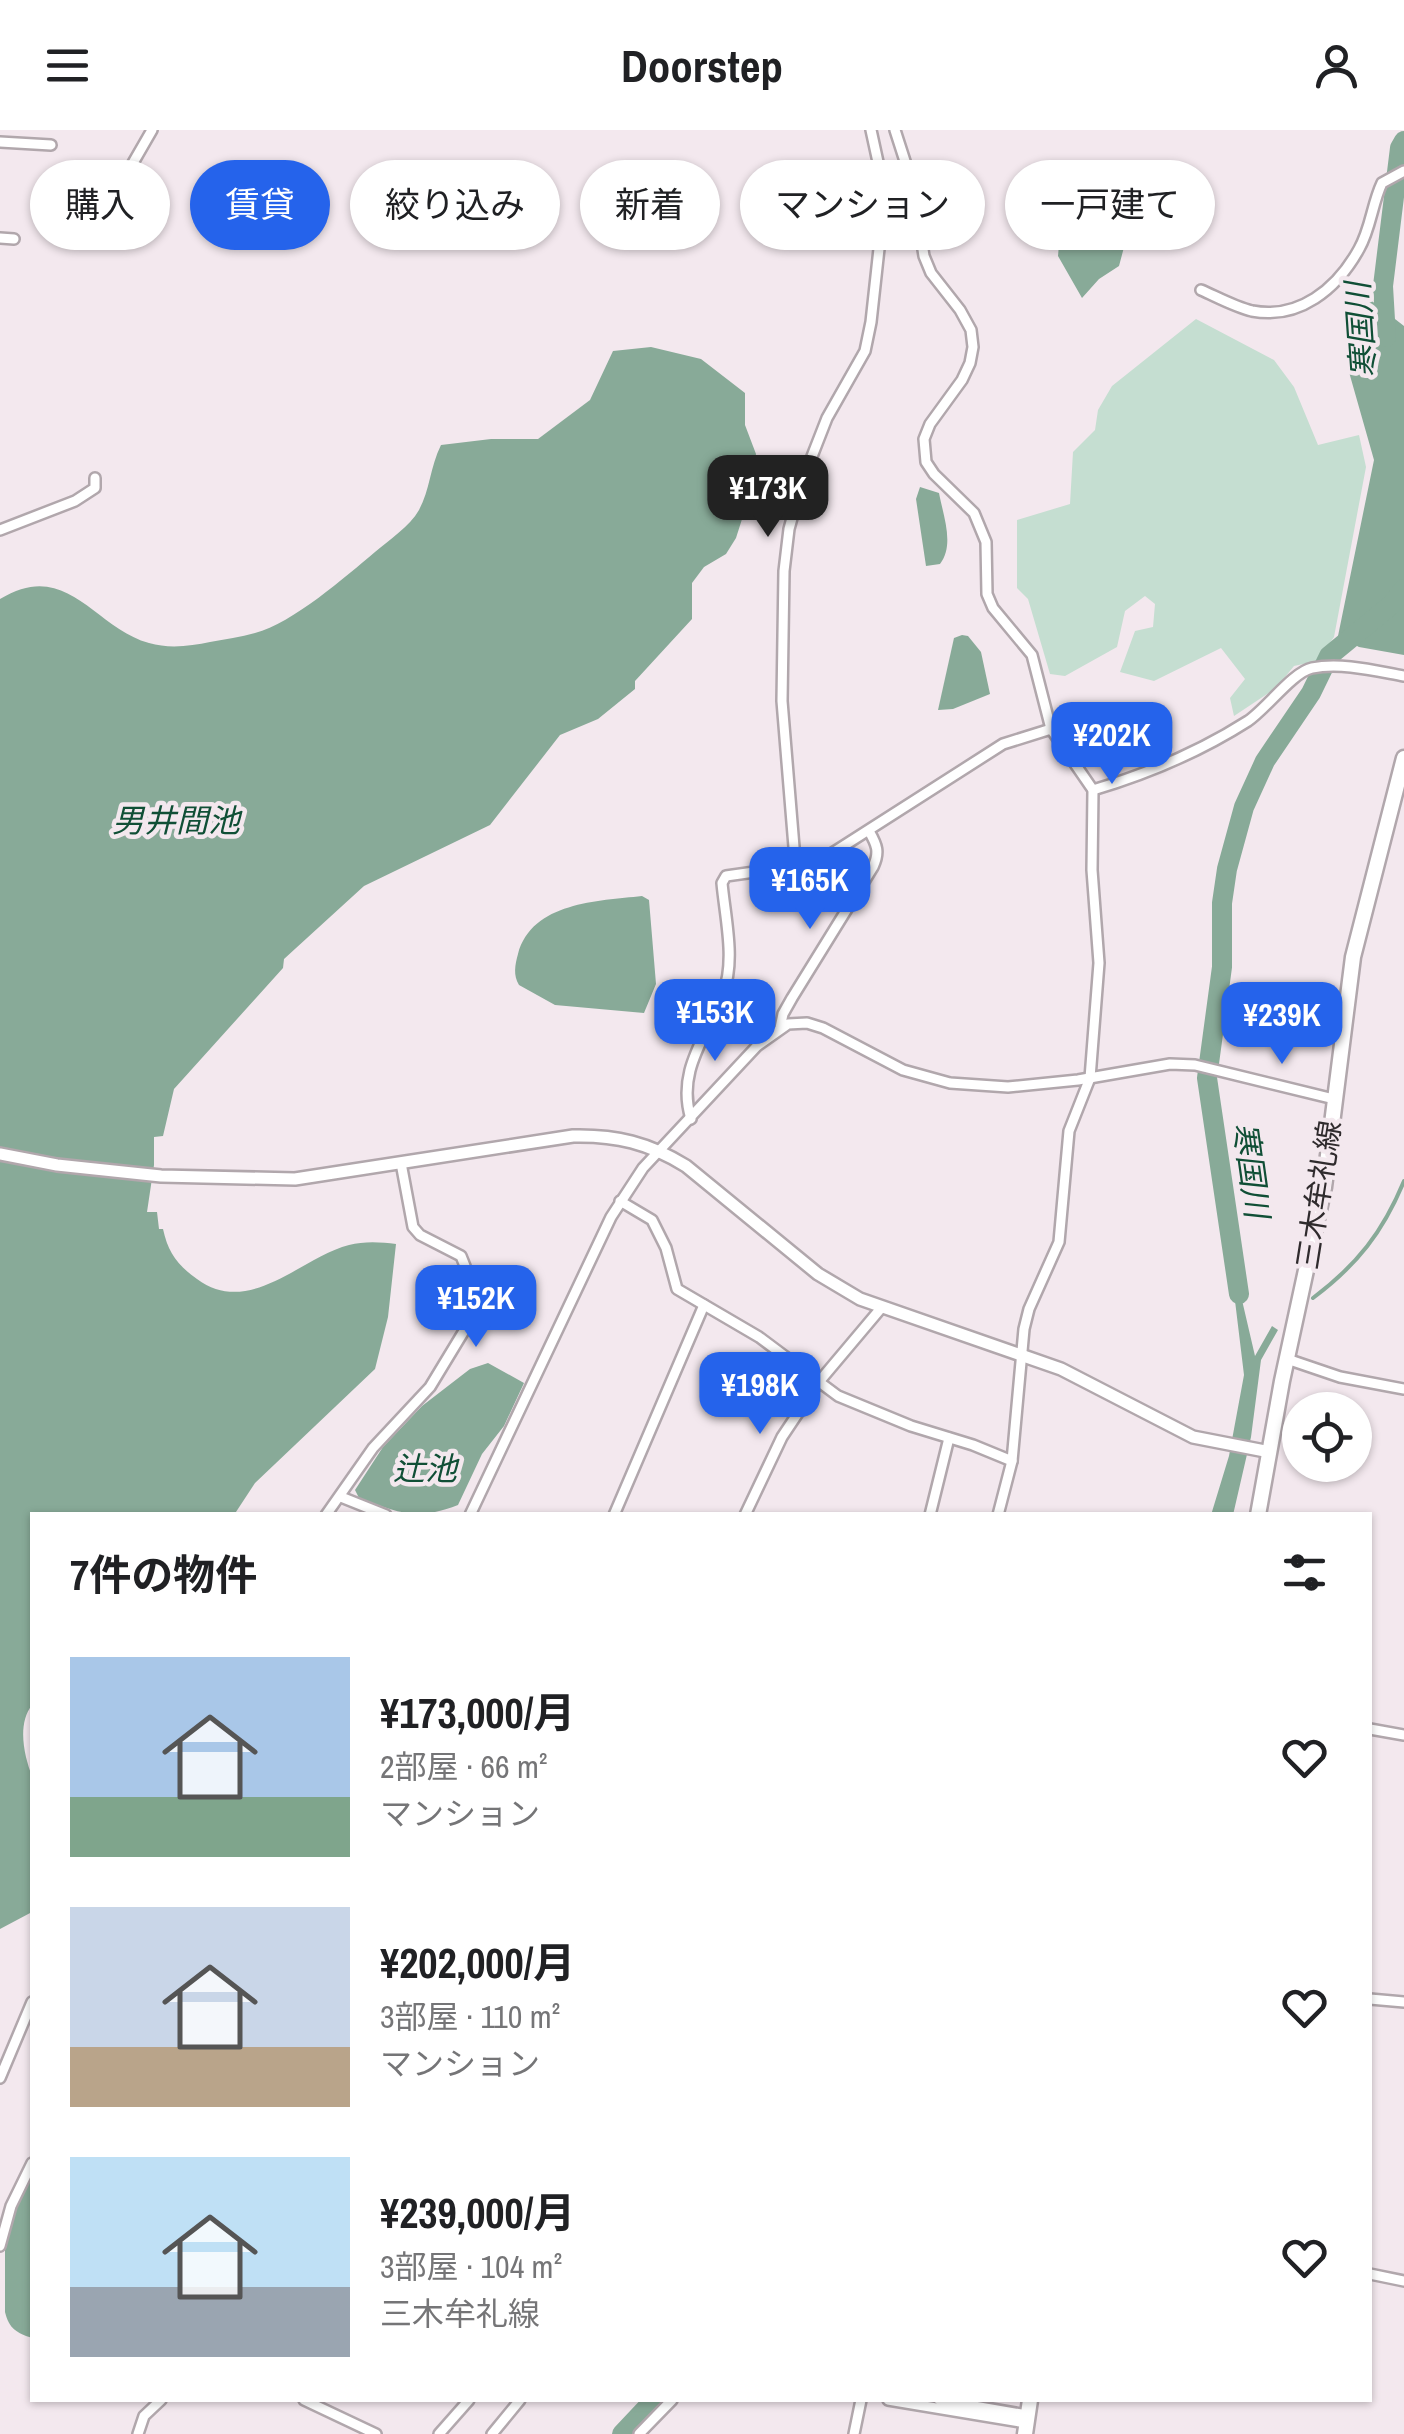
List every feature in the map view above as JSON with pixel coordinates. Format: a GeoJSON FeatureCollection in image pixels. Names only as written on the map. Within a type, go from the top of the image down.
{"type":"FeatureCollection","features":[{"type":"Feature","properties":{"kind":"main road","name":"三木牟礼線"},"geometry":{"type":"LineString","coordinates":[[1259,1512],[1324,1188],[1352,957],[1404,758]]}},
{"type":"Feature","properties":{"kind":"street"},"geometry":{"type":"LineString","coordinates":[[135,160],[152,130]]}},
{"type":"Feature","properties":{"kind":"street"},"geometry":{"type":"LineString","coordinates":[[790,867],[794,847],[782,701],[784,570],[802,482],[827,418],[864,350],[872,322],[885,194],[872,130]]}},
{"type":"Feature","properties":{"kind":"street"},"geometry":{"type":"LineString","coordinates":[[894,130],[919,211],[924,256],[931,273],[971,330],[973,347],[962,380],[930,424],[924,439],[926,462],[974,513],[982,527],[987,594],[993,608],[1032,655],[1051,729],[1093,790],[1092,870],[1099,963],[1090,1078],[1069,1131],[1058,1242],[1029,1309],[1012,1461],[999,1512]]}},
{"type":"Feature","properties":{"kind":"street"},"geometry":{"type":"LineString","coordinates":[[0,142],[51,144]]}},
{"type":"Feature","properties":{"kind":"street"},"geometry":{"type":"LineString","coordinates":[[1201,290],[1249,310],[1274,313],[1299,308],[1322,296],[1360,248],[1382,183],[1404,171]]}},
{"type":"Feature","properties":{"kind":"street"},"geometry":{"type":"LineString","coordinates":[[0,238],[14,239]]}},
{"type":"Feature","properties":{"kind":"street"},"geometry":{"type":"LineString","coordinates":[[0,530],[75,501],[95,488],[95,478]]}},
{"type":"Feature","properties":{"kind":"street"},"geometry":{"type":"LineString","coordinates":[[1093,790],[1193,752],[1268,707],[1303,671],[1352,668],[1404,676]]}},
{"type":"Feature","properties":{"kind":"street"},"geometry":{"type":"LineString","coordinates":[[691,1119],[685,1101],[687,1077],[724,993],[727,977],[722,883],[726,876],[808,868],[1003,744],[1051,729]]}},
{"type":"Feature","properties":{"kind":"street"},"geometry":{"type":"LineString","coordinates":[[780,1028],[792,998],[873,867],[877,844],[869,831]]}},
{"type":"Feature","properties":{"kind":"street"},"geometry":{"type":"LineString","coordinates":[[471,1512],[620,1200],[644,1168],[757,1046],[788,1024],[807,1023],[904,1070],[950,1083],[1008,1087],[1170,1064],[1195,1065],[1334,1099]]}},
{"type":"Feature","properties":{"kind":"street"},"geometry":{"type":"LineString","coordinates":[[0,1154],[57,1165],[161,1176],[295,1179],[573,1136],[618,1138],[662,1151],[686,1166],[818,1274],[860,1299],[1089,1382],[1164,1424],[1225,1445],[1270,1452]]}},
{"type":"Feature","properties":{"kind":"street"},"geometry":{"type":"LineString","coordinates":[[328,1512],[373,1448],[430,1387],[470,1322],[472,1306],[466,1266],[460,1256],[413,1228],[402,1163]]}},
{"type":"Feature","properties":{"kind":"street"},"geometry":{"type":"LineString","coordinates":[[620,1200],[652,1220],[666,1248],[677,1289],[759,1337],[818,1382],[857,1404],[1012,1461]]}},
{"type":"Feature","properties":{"kind":"street"},"geometry":{"type":"LineString","coordinates":[[615,1512],[704,1304]]}},
{"type":"Feature","properties":{"kind":"street"},"geometry":{"type":"LineString","coordinates":[[746,1512],[782,1437],[818,1382],[882,1308]]}},
{"type":"Feature","properties":{"kind":"street"},"geometry":{"type":"LineString","coordinates":[[1288,1359],[1340,1376],[1404,1389]]}},
{"type":"Feature","properties":{"kind":"street"},"geometry":{"type":"LineString","coordinates":[[931,1512],[949,1438]]}},
{"type":"Feature","properties":{"kind":"street"},"geometry":{"type":"LineString","coordinates":[[341,1497],[378,1512]]}},
{"type":"Feature","properties":{"kind":"street"},"geometry":{"type":"LineString","coordinates":[[1372,1730],[1404,1735]]}},
{"type":"Feature","properties":{"kind":"street"},"geometry":{"type":"LineString","coordinates":[[1372,1999],[1404,2002]]}},
{"type":"Feature","properties":{"kind":"street"},"geometry":{"type":"LineString","coordinates":[[0,2078],[30,2007]]}},
{"type":"Feature","properties":{"kind":"street"},"geometry":{"type":"LineString","coordinates":[[0,2246],[10,2206],[30,2166]]}},
{"type":"Feature","properties":{"kind":"street"},"geometry":{"type":"LineString","coordinates":[[0,2200],[10,2206]]}},
{"type":"Feature","properties":{"kind":"street"},"geometry":{"type":"LineString","coordinates":[[1372,2274],[1404,2281]]}},
{"type":"Feature","properties":{"kind":"street"},"geometry":{"type":"LineString","coordinates":[[138,2434],[144,2416],[159,2402]]}},
{"type":"Feature","properties":{"kind":"street"},"geometry":{"type":"LineString","coordinates":[[308,2402],[376,2434]]}},
{"type":"Feature","properties":{"kind":"street"},"geometry":{"type":"LineString","coordinates":[[440,2434],[467,2402]]}},
{"type":"Feature","properties":{"kind":"street"},"geometry":{"type":"LineString","coordinates":[[492,2434],[518,2402]]}},
{"type":"Feature","properties":{"kind":"street"},"geometry":{"type":"LineString","coordinates":[[639,2434],[670,2402]]}},
{"type":"Feature","properties":{"kind":"street"},"geometry":{"type":"LineString","coordinates":[[854,2434],[861,2402]]}},
{"type":"Feature","properties":{"kind":"street"},"geometry":{"type":"LineString","coordinates":[[903,2402],[1027,2418]]}},
{"type":"Feature","properties":{"kind":"street"},"geometry":{"type":"LineString","coordinates":[[950,2402],[1027,2418]]}},
{"type":"Feature","properties":{"kind":"shaded area"},"geometry":{"type":"Polygon","coordinates":[[[1196,319],[1274,360],[1294,387],[1318,445],[1359,435],[1366,467],[1334,637],[1317,661],[1294,666],[1276,688],[1234,716],[1230,698],[1245,679],[1221,648],[1154,681],[1120,672],[1135,631],[1153,627],[1155,604],[1145,596],[1125,611],[1117,647],[1065,676],[1050,674],[1028,599],[1017,588],[1017,520],[1070,504],[1073,452],[1095,430],[1098,410],[1112,386],[1196,319]]]}},
{"type":"Feature","properties":{"kind":"water"},"geometry":{"type":"Polygon","coordinates":[[[1058,250],[1123,250],[1119,266],[1099,279],[1082,298],[1058,256],[1058,250]]]}},
{"type":"Feature","properties":{"kind":"water"},"geometry":{"type":"Polygon","coordinates":[[[1364,295],[1404,326],[1404,655],[1359,647],[1338,636],[1374,460],[1347,365],[1345,315],[1353,300],[1364,295]]]}},
{"type":"Feature","properties":{"kind":"water","name":"男井間池"},"geometry":{"type":"Polygon","coordinates":[[[651,347],[701,359],[745,393],[745,425],[756,454],[750,494],[736,538],[726,554],[704,567],[692,583],[692,619],[635,681],[635,689],[598,719],[560,735],[490,825],[364,886],[284,959],[283,968],[174,1089],[163,1136],[154,1137],[147,1212],[157,1212],[159,1229],[163,1229],[179,1263],[197,1279],[217,1289],[236,1292],[256,1289],[349,1245],[396,1244],[388,1317],[375,1369],[255,1483],[236,1512],[30,1512],[30,1708],[23,1731],[30,1769],[30,1913],[0,1929],[0,599],[23,588],[44,586],[62,591],[129,635],[164,646],[203,643],[270,628],[318,598],[410,522],[423,502],[441,445],[538,439],[590,400],[613,351],[651,347]]]}},
{"type":"Feature","properties":{"kind":"water"},"geometry":{"type":"Polygon","coordinates":[[[920,487],[939,493],[947,539],[940,564],[926,566],[916,499],[920,487]]]}},
{"type":"Feature","properties":{"kind":"water"},"geometry":{"type":"Polygon","coordinates":[[[968,636],[981,652],[990,694],[953,709],[938,710],[954,638],[968,636]]]}},
{"type":"Feature","properties":{"kind":"water"},"geometry":{"type":"Polygon","coordinates":[[[642,896],[649,900],[656,984],[644,1013],[555,1005],[519,985],[515,970],[518,954],[537,924],[569,907],[642,896]]]}},
{"type":"Feature","properties":{"kind":"water"},"geometry":{"type":"Polygon","coordinates":[[[1235,1270],[1255,1356],[1272,1326],[1278,1330],[1261,1360],[1251,1437],[1234,1512],[1212,1512],[1229,1456],[1244,1375],[1232,1276],[1235,1270]]]}},
{"type":"Feature","properties":{"kind":"water","name":"辻池"},"geometry":{"type":"Polygon","coordinates":[[[488,1363],[524,1383],[504,1426],[482,1454],[458,1505],[434,1512],[403,1512],[359,1498],[355,1490],[383,1447],[422,1406],[470,1369],[488,1363]]]}},
{"type":"Feature","properties":{"kind":"water"},"geometry":{"type":"Polygon","coordinates":[[[30,2177],[30,2337],[14,2330],[5,2312],[5,2236],[16,2202],[30,2177]]]}},
{"type":"Feature","properties":{"kind":"waterway","name":"寒国川"},"geometry":{"type":"LineString","coordinates":[[1386,337],[1383,286],[1404,141]]}},
{"type":"Feature","properties":{"kind":"waterway","name":"寒国川"},"geometry":{"type":"LineString","coordinates":[[1239,1294],[1207,1078],[1222,967],[1222,903],[1227,869],[1244,807],[1265,761],[1311,693],[1329,656],[1391,605],[1404,589]]}},
{"type":"Feature","properties":{"kind":"waterway"},"geometry":{"type":"LineString","coordinates":[[1313,1298],[1367,1246],[1404,1181]]}},
{"type":"Feature","properties":{"kind":"waterway","name":"寒国川"},"geometry":{"type":"LineString","coordinates":[[622,2434],[652,2402]]}}]}
